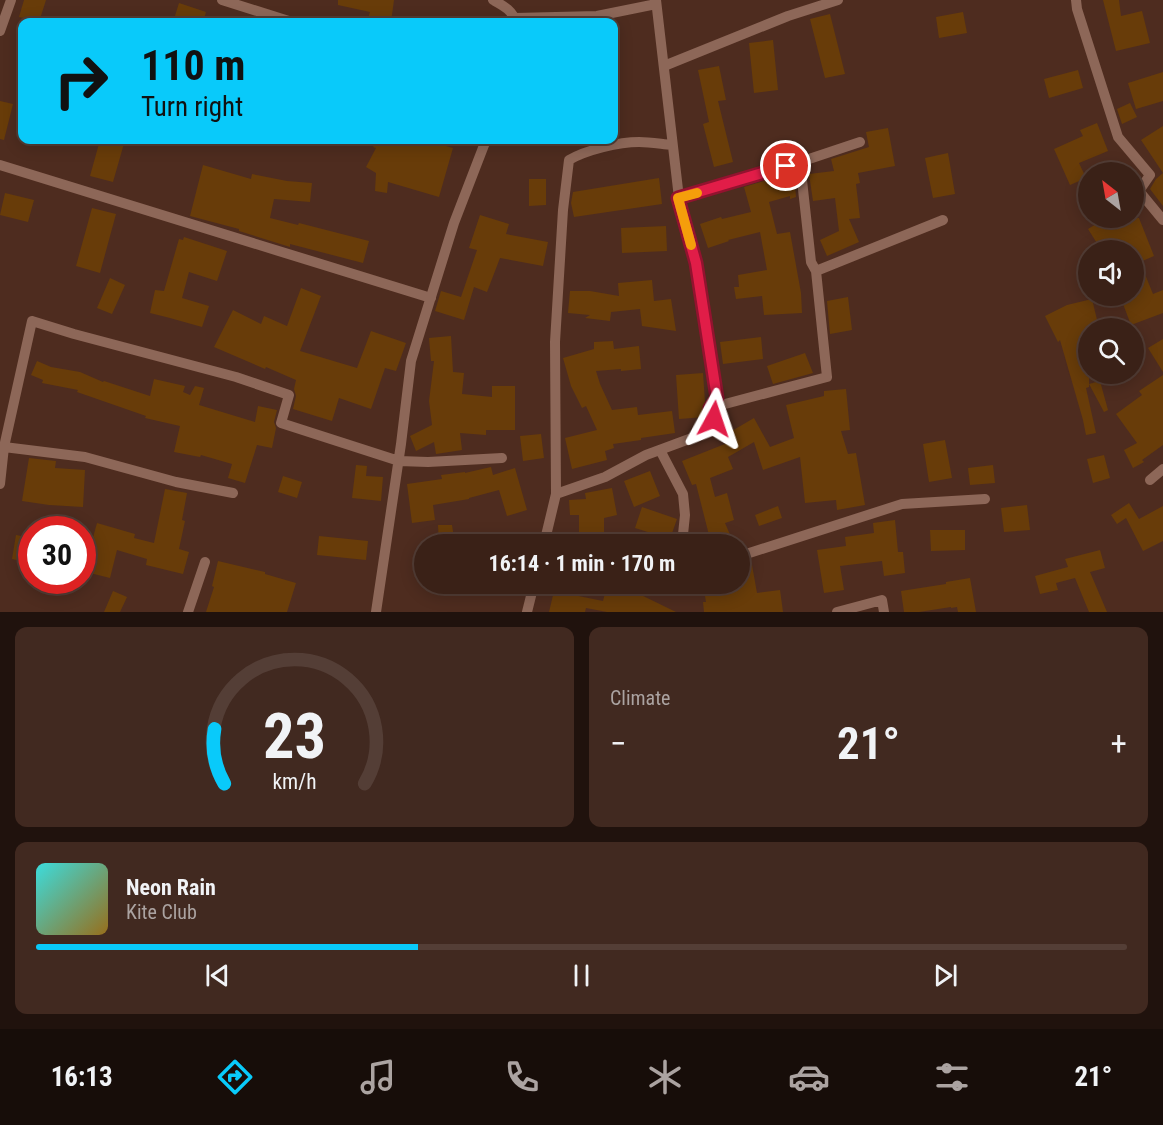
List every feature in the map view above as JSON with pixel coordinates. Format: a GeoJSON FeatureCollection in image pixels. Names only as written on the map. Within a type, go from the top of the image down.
{"type":"FeatureCollection","features":[{"type":"Feature","properties":{"kind":"street"},"geometry":{"type":"LineString","coordinates":[[0,31],[11,0]]}},
{"type":"Feature","properties":{"kind":"street"},"geometry":{"type":"LineString","coordinates":[[222,0],[279,18]]}},
{"type":"Feature","properties":{"kind":"street"},"geometry":{"type":"LineString","coordinates":[[493,0],[505,7],[513,18]]}},
{"type":"Feature","properties":{"kind":"street"},"geometry":{"type":"LineString","coordinates":[[664,66],[788,16],[838,0]]}},
{"type":"Feature","properties":{"kind":"street"},"geometry":{"type":"LineString","coordinates":[[1076,0],[1118,137],[1150,175],[1139,191],[1163,220]]}},
{"type":"Feature","properties":{"kind":"street"},"geometry":{"type":"LineString","coordinates":[[556,18],[597,16],[656,2],[678,198],[696,263],[716,387],[717,398],[710,408]]}},
{"type":"Feature","properties":{"kind":"street"},"geometry":{"type":"LineString","coordinates":[[546,534],[556,494],[555,342],[563,210],[569,160],[578,154],[597,148],[637,142],[672,145]]}},
{"type":"Feature","properties":{"kind":"street"},"geometry":{"type":"LineString","coordinates":[[678,198],[860,142]]}},
{"type":"Feature","properties":{"kind":"street"},"geometry":{"type":"LineString","coordinates":[[376,612],[399,461],[411,360],[454,223],[484,144]]}},
{"type":"Feature","properties":{"kind":"street"},"geometry":{"type":"LineString","coordinates":[[710,408],[827,377],[816,271],[811,262],[800,162]]}},
{"type":"Feature","properties":{"kind":"street"},"geometry":{"type":"LineString","coordinates":[[0,165],[431,298]]}},
{"type":"Feature","properties":{"kind":"street"},"geometry":{"type":"LineString","coordinates":[[816,271],[944,220]]}},
{"type":"Feature","properties":{"kind":"street"},"geometry":{"type":"LineString","coordinates":[[0,484],[4,447],[32,321],[236,376],[288,395],[281,423],[399,461],[428,462],[502,458]]}},
{"type":"Feature","properties":{"kind":"street"},"geometry":{"type":"LineString","coordinates":[[556,494],[605,477],[646,455],[700,435],[714,419],[710,408]]}},
{"type":"Feature","properties":{"kind":"street"},"geometry":{"type":"LineString","coordinates":[[4,447],[85,457],[176,482],[233,493]]}},
{"type":"Feature","properties":{"kind":"street"},"geometry":{"type":"LineString","coordinates":[[660,450],[682,494],[685,515],[683,534]]}},
{"type":"Feature","properties":{"kind":"street"},"geometry":{"type":"LineString","coordinates":[[1150,480],[1163,469]]}},
{"type":"Feature","properties":{"kind":"street"},"geometry":{"type":"LineString","coordinates":[[750,553],[902,504],[985,499]]}},
{"type":"Feature","properties":{"kind":"street"},"geometry":{"type":"LineString","coordinates":[[188,612],[205,562]]}},
{"type":"Feature","properties":{"kind":"street"},"geometry":{"type":"LineString","coordinates":[[527,612],[532,594]]}},
{"type":"Feature","properties":{"kind":"street"},"geometry":{"type":"LineString","coordinates":[[837,612],[882,600],[884,612]]}},
{"type":"Feature","properties":{"kind":"building"},"geometry":{"type":"Polygon","coordinates":[[[24,0],[46,0],[40,18],[19,17],[24,0]]]}},
{"type":"Feature","properties":{"kind":"building"},"geometry":{"type":"Polygon","coordinates":[[[338,0],[394,0],[392,18],[368,18],[370,12],[338,5],[338,0]]]}},
{"type":"Feature","properties":{"kind":"building"},"geometry":{"type":"Polygon","coordinates":[[[1103,0],[1119,0],[1121,16],[1142,11],[1150,43],[1116,51],[1103,0]]]}},
{"type":"Feature","properties":{"kind":"building"},"geometry":{"type":"Polygon","coordinates":[[[179,3],[206,12],[204,18],[174,18],[179,3]]]}},
{"type":"Feature","properties":{"kind":"building"},"geometry":{"type":"Polygon","coordinates":[[[963,12],[967,33],[939,38],[936,17],[963,12]]]}},
{"type":"Feature","properties":{"kind":"building"},"geometry":{"type":"Polygon","coordinates":[[[830,14],[845,74],[825,78],[810,19],[830,14]]]}},
{"type":"Feature","properties":{"kind":"building"},"geometry":{"type":"Polygon","coordinates":[[[773,40],[778,90],[754,93],[749,43],[773,40]]]}},
{"type":"Feature","properties":{"kind":"building"},"geometry":{"type":"Polygon","coordinates":[[[719,66],[726,100],[718,101],[733,162],[714,167],[703,124],[709,122],[698,70],[719,66]]]}},
{"type":"Feature","properties":{"kind":"building"},"geometry":{"type":"Polygon","coordinates":[[[1078,70],[1083,88],[1049,98],[1044,79],[1078,70]]]}},
{"type":"Feature","properties":{"kind":"building"},"geometry":{"type":"Polygon","coordinates":[[[1163,72],[1163,101],[1136,109],[1128,83],[1163,72]]]}},
{"type":"Feature","properties":{"kind":"building"},"geometry":{"type":"Polygon","coordinates":[[[0,101],[13,104],[4,140],[0,139],[0,101]]]}},
{"type":"Feature","properties":{"kind":"building"},"geometry":{"type":"Polygon","coordinates":[[[1130,103],[1137,117],[1122,124],[1117,109],[1130,103]]]}},
{"type":"Feature","properties":{"kind":"building"},"geometry":{"type":"Polygon","coordinates":[[[1097,123],[1108,151],[1078,162],[1078,182],[1070,185],[1054,149],[1083,136],[1080,130],[1097,123]]]}},
{"type":"Feature","properties":{"kind":"building"},"geometry":{"type":"Polygon","coordinates":[[[1163,126],[1163,173],[1141,140],[1163,126]]]}},
{"type":"Feature","properties":{"kind":"building"},"geometry":{"type":"Polygon","coordinates":[[[888,128],[895,166],[858,173],[860,183],[856,184],[860,218],[849,219],[859,242],[827,256],[820,240],[839,231],[835,198],[813,201],[809,174],[834,171],[831,159],[869,147],[866,132],[888,128]]]}},
{"type":"Feature","properties":{"kind":"building"},"geometry":{"type":"Polygon","coordinates":[[[99,144],[124,144],[113,182],[90,176],[99,144]]]}},
{"type":"Feature","properties":{"kind":"building"},"geometry":{"type":"Polygon","coordinates":[[[375,144],[439,144],[453,148],[439,197],[388,182],[387,193],[375,191],[376,173],[366,167],[376,148],[373,147],[375,144]]]}},
{"type":"Feature","properties":{"kind":"building"},"geometry":{"type":"Polygon","coordinates":[[[948,153],[955,194],[933,198],[925,158],[948,153]]]}},
{"type":"Feature","properties":{"kind":"building"},"geometry":{"type":"Polygon","coordinates":[[[203,165],[251,179],[252,174],[312,183],[310,202],[274,199],[270,218],[369,241],[363,263],[290,244],[290,247],[239,231],[239,229],[190,216],[203,165]]]}},
{"type":"Feature","properties":{"kind":"building"},"geometry":{"type":"Polygon","coordinates":[[[794,172],[796,197],[790,199],[790,196],[769,202],[777,234],[790,232],[801,293],[802,313],[764,315],[762,296],[736,299],[734,287],[739,287],[738,275],[767,270],[760,232],[708,248],[700,224],[721,217],[722,219],[751,212],[744,187],[794,172]]]}},
{"type":"Feature","properties":{"kind":"building"},"geometry":{"type":"Polygon","coordinates":[[[1163,173],[1163,206],[1150,189],[1163,173]]]}},
{"type":"Feature","properties":{"kind":"building"},"geometry":{"type":"Polygon","coordinates":[[[659,178],[662,204],[574,217],[571,203],[573,192],[659,178]]]}},
{"type":"Feature","properties":{"kind":"building"},"geometry":{"type":"Polygon","coordinates":[[[529,179],[546,179],[546,205],[529,206],[529,179]]]}},
{"type":"Feature","properties":{"kind":"building"},"geometry":{"type":"Polygon","coordinates":[[[5,193],[34,200],[28,222],[0,215],[5,193]]]}},
{"type":"Feature","properties":{"kind":"building"},"geometry":{"type":"Polygon","coordinates":[[[92,208],[116,214],[100,273],[76,266],[92,208]]]}},
{"type":"Feature","properties":{"kind":"building"},"geometry":{"type":"Polygon","coordinates":[[[480,215],[509,224],[506,234],[548,242],[543,266],[500,258],[487,292],[474,287],[464,320],[435,311],[441,291],[461,297],[477,250],[469,248],[480,215]]]}},
{"type":"Feature","properties":{"kind":"building"},"geometry":{"type":"Polygon","coordinates":[[[666,226],[667,251],[622,253],[621,228],[666,226]]]}},
{"type":"Feature","properties":{"kind":"building"},"geometry":{"type":"Polygon","coordinates":[[[1143,228],[1154,256],[1144,260],[1144,240],[1095,240],[1088,229],[1143,228]]]}},
{"type":"Feature","properties":{"kind":"building"},"geometry":{"type":"Polygon","coordinates":[[[184,237],[227,251],[217,281],[189,272],[182,298],[209,306],[202,327],[150,313],[155,290],[164,291],[179,239],[183,240],[184,237]]]}},
{"type":"Feature","properties":{"kind":"building"},"geometry":{"type":"Polygon","coordinates":[[[1144,272],[1153,294],[1163,290],[1163,313],[1144,320],[1144,318],[1128,318],[1124,306],[1144,306],[1144,272]]]}},
{"type":"Feature","properties":{"kind":"building"},"geometry":{"type":"Polygon","coordinates":[[[110,278],[125,285],[112,314],[97,308],[110,278]]]}},
{"type":"Feature","properties":{"kind":"building"},"geometry":{"type":"Polygon","coordinates":[[[652,280],[654,301],[671,299],[676,331],[642,326],[640,309],[611,312],[610,321],[585,318],[590,315],[568,313],[570,291],[590,291],[619,296],[618,283],[652,280]]]}},
{"type":"Feature","properties":{"kind":"building"},"geometry":{"type":"Polygon","coordinates":[[[301,288],[321,296],[300,351],[357,368],[371,331],[406,343],[396,371],[385,368],[371,409],[339,398],[332,421],[293,409],[296,380],[214,347],[233,310],[261,324],[264,316],[287,326],[301,288]]]}},
{"type":"Feature","properties":{"kind":"building"},"geometry":{"type":"Polygon","coordinates":[[[848,297],[852,330],[830,334],[827,301],[848,297]]]}},
{"type":"Feature","properties":{"kind":"building"},"geometry":{"type":"Polygon","coordinates":[[[1078,302],[1078,306],[1094,306],[1097,318],[1078,318],[1078,384],[1089,384],[1086,388],[1096,433],[1086,435],[1060,340],[1058,342],[1045,316],[1078,302]]]}},
{"type":"Feature","properties":{"kind":"building"},"geometry":{"type":"Polygon","coordinates":[[[451,336],[453,372],[464,373],[462,394],[492,397],[492,386],[515,386],[515,430],[486,430],[486,435],[460,433],[462,450],[436,454],[434,442],[416,451],[410,436],[432,425],[429,401],[434,361],[431,361],[429,338],[451,336]]]}},
{"type":"Feature","properties":{"kind":"building"},"geometry":{"type":"Polygon","coordinates":[[[761,337],[763,359],[723,364],[720,342],[761,337]]]}},
{"type":"Feature","properties":{"kind":"building"},"geometry":{"type":"Polygon","coordinates":[[[1163,339],[1163,372],[1148,348],[1163,339]]]}},
{"type":"Feature","properties":{"kind":"building"},"geometry":{"type":"Polygon","coordinates":[[[613,341],[614,349],[639,346],[641,369],[596,371],[612,410],[637,407],[638,415],[672,411],[675,433],[613,444],[614,448],[605,451],[607,460],[572,469],[565,438],[597,430],[586,406],[582,408],[571,386],[563,358],[594,349],[594,342],[613,341]]]}},
{"type":"Feature","properties":{"kind":"building"},"geometry":{"type":"Polygon","coordinates":[[[805,353],[813,373],[773,384],[767,366],[805,353]]]}},
{"type":"Feature","properties":{"kind":"building"},"geometry":{"type":"Polygon","coordinates":[[[37,361],[51,367],[80,372],[103,382],[150,396],[154,379],[185,386],[183,392],[190,395],[195,386],[204,388],[199,405],[255,422],[258,406],[277,410],[272,448],[257,445],[245,483],[228,478],[232,464],[201,455],[200,457],[174,452],[180,426],[145,418],[146,416],[77,392],[78,390],[42,383],[43,380],[31,375],[37,361]]]}},
{"type":"Feature","properties":{"kind":"building"},"geometry":{"type":"Polygon","coordinates":[[[703,373],[705,417],[679,419],[676,375],[703,373]]]}},
{"type":"Feature","properties":{"kind":"building"},"geometry":{"type":"Polygon","coordinates":[[[1163,375],[1163,445],[1142,460],[1144,462],[1133,468],[1124,450],[1137,443],[1116,414],[1142,395],[1139,391],[1163,375]]]}},
{"type":"Feature","properties":{"kind":"building"},"geometry":{"type":"Polygon","coordinates":[[[1089,384],[1101,384],[1108,410],[1104,412],[1089,384]]]}},
{"type":"Feature","properties":{"kind":"building"},"geometry":{"type":"Polygon","coordinates":[[[846,389],[850,430],[841,431],[848,454],[856,453],[865,505],[837,510],[836,500],[805,503],[800,457],[763,470],[754,442],[728,457],[733,469],[710,478],[715,497],[727,493],[734,520],[725,523],[730,534],[709,534],[696,484],[692,485],[682,461],[735,440],[730,432],[754,418],[770,447],[794,438],[786,405],[824,396],[824,391],[846,389]]]}},
{"type":"Feature","properties":{"kind":"building"},"geometry":{"type":"Polygon","coordinates":[[[541,434],[544,458],[523,461],[520,436],[541,434]]]}},
{"type":"Feature","properties":{"kind":"building"},"geometry":{"type":"Polygon","coordinates":[[[945,440],[952,478],[929,482],[923,444],[945,440]]]}},
{"type":"Feature","properties":{"kind":"building"},"geometry":{"type":"Polygon","coordinates":[[[1104,455],[1110,478],[1093,483],[1087,459],[1104,455]]]}},
{"type":"Feature","properties":{"kind":"building"},"geometry":{"type":"Polygon","coordinates":[[[29,458],[56,461],[55,468],[85,470],[83,507],[22,501],[29,458]]]}},
{"type":"Feature","properties":{"kind":"building"},"geometry":{"type":"Polygon","coordinates":[[[356,465],[367,466],[366,476],[383,477],[381,501],[352,498],[356,465]]]}},
{"type":"Feature","properties":{"kind":"building"},"geometry":{"type":"Polygon","coordinates":[[[993,465],[995,483],[970,485],[968,468],[993,465]]]}},
{"type":"Feature","properties":{"kind":"building"},"geometry":{"type":"Polygon","coordinates":[[[491,467],[493,475],[515,468],[527,510],[507,516],[499,490],[469,499],[433,505],[435,520],[412,523],[407,484],[442,479],[441,475],[465,473],[491,467]]]}},
{"type":"Feature","properties":{"kind":"building"},"geometry":{"type":"Polygon","coordinates":[[[650,471],[660,496],[634,507],[624,481],[650,471]]]}},
{"type":"Feature","properties":{"kind":"building"},"geometry":{"type":"Polygon","coordinates":[[[283,476],[302,482],[297,498],[278,492],[283,476]]]}},
{"type":"Feature","properties":{"kind":"building"},"geometry":{"type":"Polygon","coordinates":[[[612,488],[617,515],[604,518],[604,534],[579,534],[579,515],[570,515],[569,500],[586,499],[585,493],[612,488]]]}},
{"type":"Feature","properties":{"kind":"building"},"geometry":{"type":"Polygon","coordinates":[[[165,489],[187,493],[182,520],[185,521],[179,549],[189,552],[183,574],[146,565],[147,559],[117,550],[110,578],[96,574],[97,523],[135,534],[134,538],[154,543],[165,489]]]}},
{"type":"Feature","properties":{"kind":"building"},"geometry":{"type":"Polygon","coordinates":[[[1129,503],[1139,519],[1163,506],[1163,541],[1143,551],[1126,518],[1117,524],[1111,515],[1129,503]]]}},
{"type":"Feature","properties":{"kind":"building"},"geometry":{"type":"Polygon","coordinates":[[[1027,505],[1030,530],[1004,532],[1001,508],[1027,505]]]}},
{"type":"Feature","properties":{"kind":"building"},"geometry":{"type":"Polygon","coordinates":[[[778,506],[782,518],[759,526],[755,515],[778,506]]]}},
{"type":"Feature","properties":{"kind":"building"},"geometry":{"type":"Polygon","coordinates":[[[642,507],[677,519],[672,534],[654,534],[635,528],[642,507]]]}},
{"type":"Feature","properties":{"kind":"building"},"geometry":{"type":"Polygon","coordinates":[[[895,520],[898,552],[903,552],[905,573],[884,576],[882,561],[840,566],[844,590],[824,593],[817,550],[846,546],[845,537],[874,533],[873,523],[895,520]]]}},
{"type":"Feature","properties":{"kind":"building"},"geometry":{"type":"Polygon","coordinates":[[[438,525],[452,525],[453,534],[438,534],[438,525]]]}},
{"type":"Feature","properties":{"kind":"building"},"geometry":{"type":"Polygon","coordinates":[[[930,530],[965,530],[965,550],[931,551],[930,530]]]}},
{"type":"Feature","properties":{"kind":"building"},"geometry":{"type":"Polygon","coordinates":[[[519,532],[519,534],[503,534],[519,532]]]}},
{"type":"Feature","properties":{"kind":"building"},"geometry":{"type":"Polygon","coordinates":[[[16,535],[18,535],[18,560],[12,559],[16,535]]]}},
{"type":"Feature","properties":{"kind":"building"},"geometry":{"type":"Polygon","coordinates":[[[319,536],[368,541],[366,560],[317,555],[319,536]]]}},
{"type":"Feature","properties":{"kind":"building"},"geometry":{"type":"Polygon","coordinates":[[[1100,550],[1105,568],[1090,572],[1107,612],[1089,612],[1075,578],[1056,583],[1058,590],[1040,594],[1035,576],[1068,567],[1065,559],[1100,550]]]}},
{"type":"Feature","properties":{"kind":"building"},"geometry":{"type":"Polygon","coordinates":[[[218,561],[265,572],[265,574],[296,583],[287,612],[206,612],[214,587],[212,586],[218,561]]]}},
{"type":"Feature","properties":{"kind":"building"},"geometry":{"type":"Polygon","coordinates":[[[750,565],[752,565],[757,593],[780,590],[783,612],[704,612],[705,594],[750,594],[750,565]]]}},
{"type":"Feature","properties":{"kind":"building"},"geometry":{"type":"Polygon","coordinates":[[[970,578],[976,612],[958,612],[957,607],[951,607],[904,612],[901,591],[970,578]]]}},
{"type":"Feature","properties":{"kind":"building"},"geometry":{"type":"Polygon","coordinates":[[[113,591],[127,597],[120,612],[104,612],[113,591]]]}},
{"type":"Feature","properties":{"kind":"building"},"geometry":{"type":"Polygon","coordinates":[[[553,594],[569,594],[603,601],[605,594],[639,594],[676,612],[607,612],[586,608],[585,612],[549,612],[553,594]]]}},
{"type":"Feature","properties":{"kind":"slow traffic"},"geometry":{"type":"LineString","coordinates":[[691,245],[678,198],[697,193]]}},
{"type":"Feature","properties":{"kind":"route"},"geometry":{"type":"LineString","coordinates":[[714,419],[710,408],[717,398],[696,263],[678,198],[786,166]]}}]}
